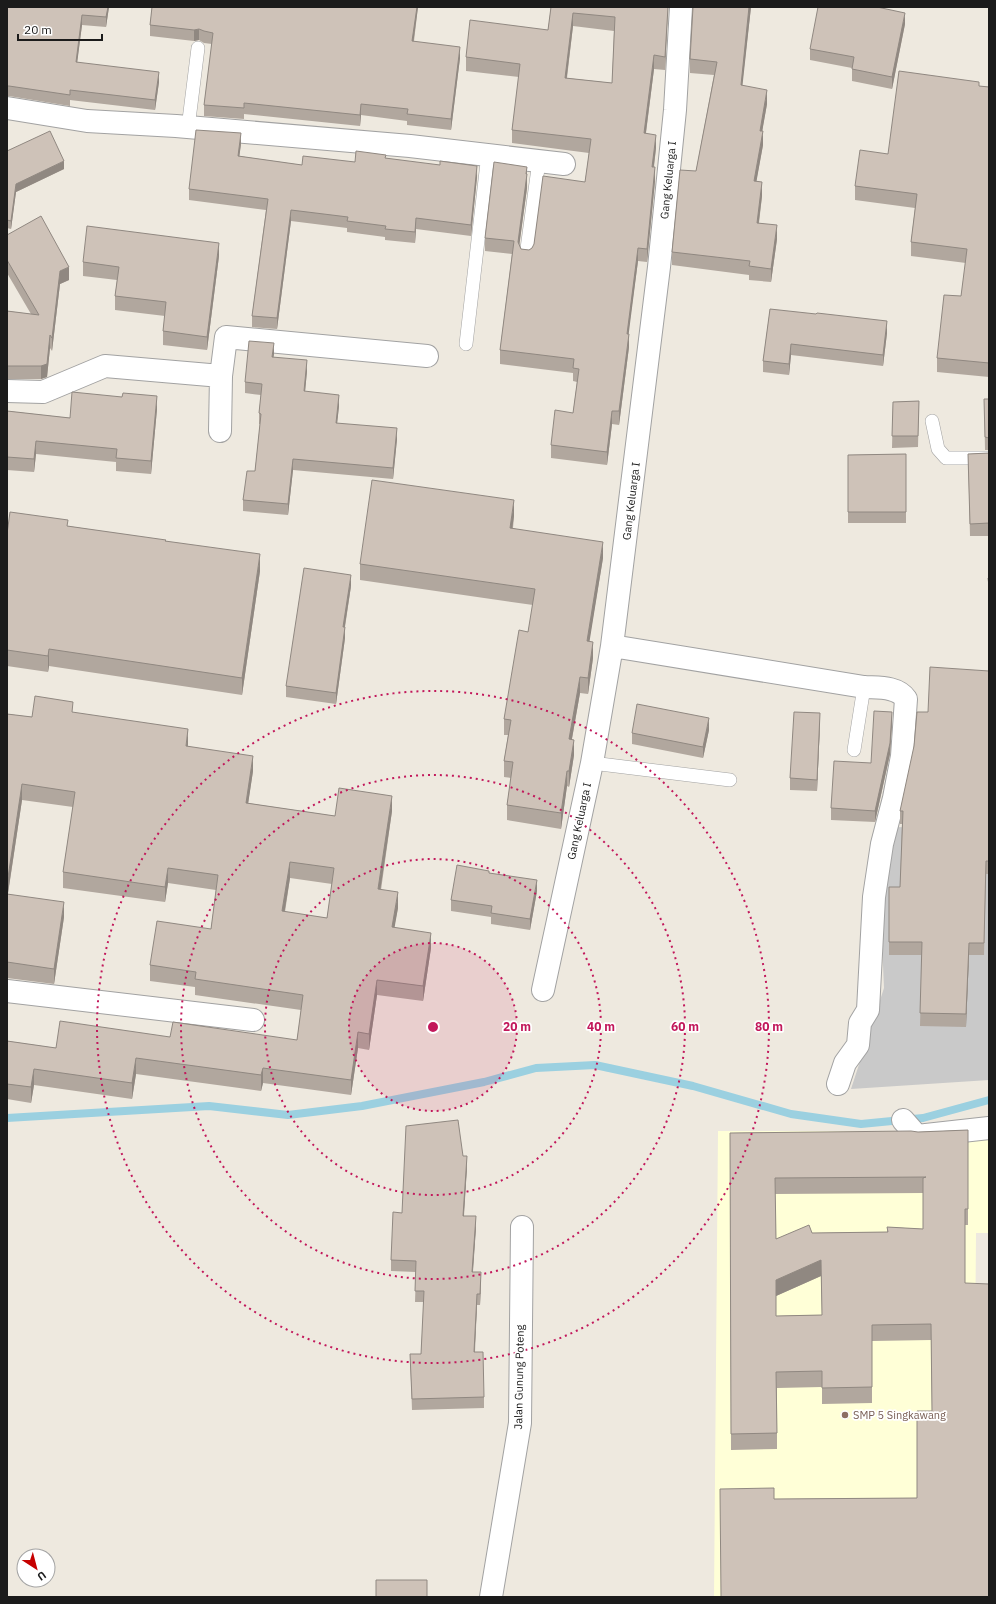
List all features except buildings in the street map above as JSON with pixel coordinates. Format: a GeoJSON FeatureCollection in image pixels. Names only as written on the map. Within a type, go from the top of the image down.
{"type":"FeatureCollection","features":[{"type":"Feature","properties":{"kind":"street","name":"Gang Keluarga I"},"geometry":{"type":"LineString","coordinates":[[543,990],[592,763],[612,646],[659,267],[675,110],[681,7]]}},
{"type":"Feature","properties":{"kind":"street"},"geometry":{"type":"LineString","coordinates":[[7,108],[88,121],[410,146],[564,164]]}},
{"type":"Feature","properties":{"kind":"street"},"geometry":{"type":"LineString","coordinates":[[220,431],[221,376],[226,337],[427,356]]}},
{"type":"Feature","properties":{"kind":"street"},"geometry":{"type":"LineString","coordinates":[[7,391],[43,392],[104,366],[221,376]]}},
{"type":"Feature","properties":{"kind":"street"},"geometry":{"type":"LineString","coordinates":[[612,646],[864,687],[895,690],[902,693],[906,699],[902,756],[894,798],[882,844],[874,897],[868,1010],[860,1023],[858,1045],[845,1063],[838,1084]]}},
{"type":"Feature","properties":{"kind":"street"},"geometry":{"type":"LineString","coordinates":[[7,991],[253,1020]]}},
{"type":"Feature","properties":{"kind":"street"},"geometry":{"type":"LineString","coordinates":[[903,1120],[917,1136],[989,1128]]}},
{"type":"Feature","properties":{"kind":"street","name":"Jalan Gunung Poteng"},"geometry":{"type":"LineString","coordinates":[[491,1597],[520,1423],[522,1227]]}},
{"type":"Feature","properties":{"kind":"lane"},"geometry":{"type":"LineString","coordinates":[[188,128],[198,48]]}},
{"type":"Feature","properties":{"kind":"lane"},"geometry":{"type":"LineString","coordinates":[[466,344],[488,154]]}},
{"type":"Feature","properties":{"kind":"lane"},"geometry":{"type":"LineString","coordinates":[[526,256],[539,161]]}},
{"type":"Feature","properties":{"kind":"lane"},"geometry":{"type":"LineString","coordinates":[[932,421],[938,448],[946,458],[989,458]]}},
{"type":"Feature","properties":{"kind":"lane"},"geometry":{"type":"LineString","coordinates":[[854,750],[864,687]]}},
{"type":"Feature","properties":{"kind":"lane"},"geometry":{"type":"LineString","coordinates":[[592,763],[730,780]]}},
{"type":"Feature","properties":{"kind":"shaded area"},"geometry":{"type":"Polygon","coordinates":[[[897,827],[989,830],[989,1080],[851,1089],[884,988],[881,897],[897,827]]]}},
{"type":"Feature","properties":{"kind":"shaded area","name":"SMP 5 Singkawang"},"geometry":{"type":"Polygon","coordinates":[[[718,1131],[989,1131],[989,1233],[976,1233],[973,1597],[714,1597],[718,1131]]]}},
{"type":"Feature","properties":{"kind":"waterway"},"geometry":{"type":"LineString","coordinates":[[7,1118],[209,1106],[288,1115],[362,1106],[484,1082],[536,1068],[595,1065],[693,1086],[791,1114],[861,1124],[923,1118],[989,1100]]}},
{"type":"Feature","properties":{"kind":"place","name":"SMP 5 Singkawang"},"geometry":{"type":"Point","coordinates":[845,1415]}}]}
